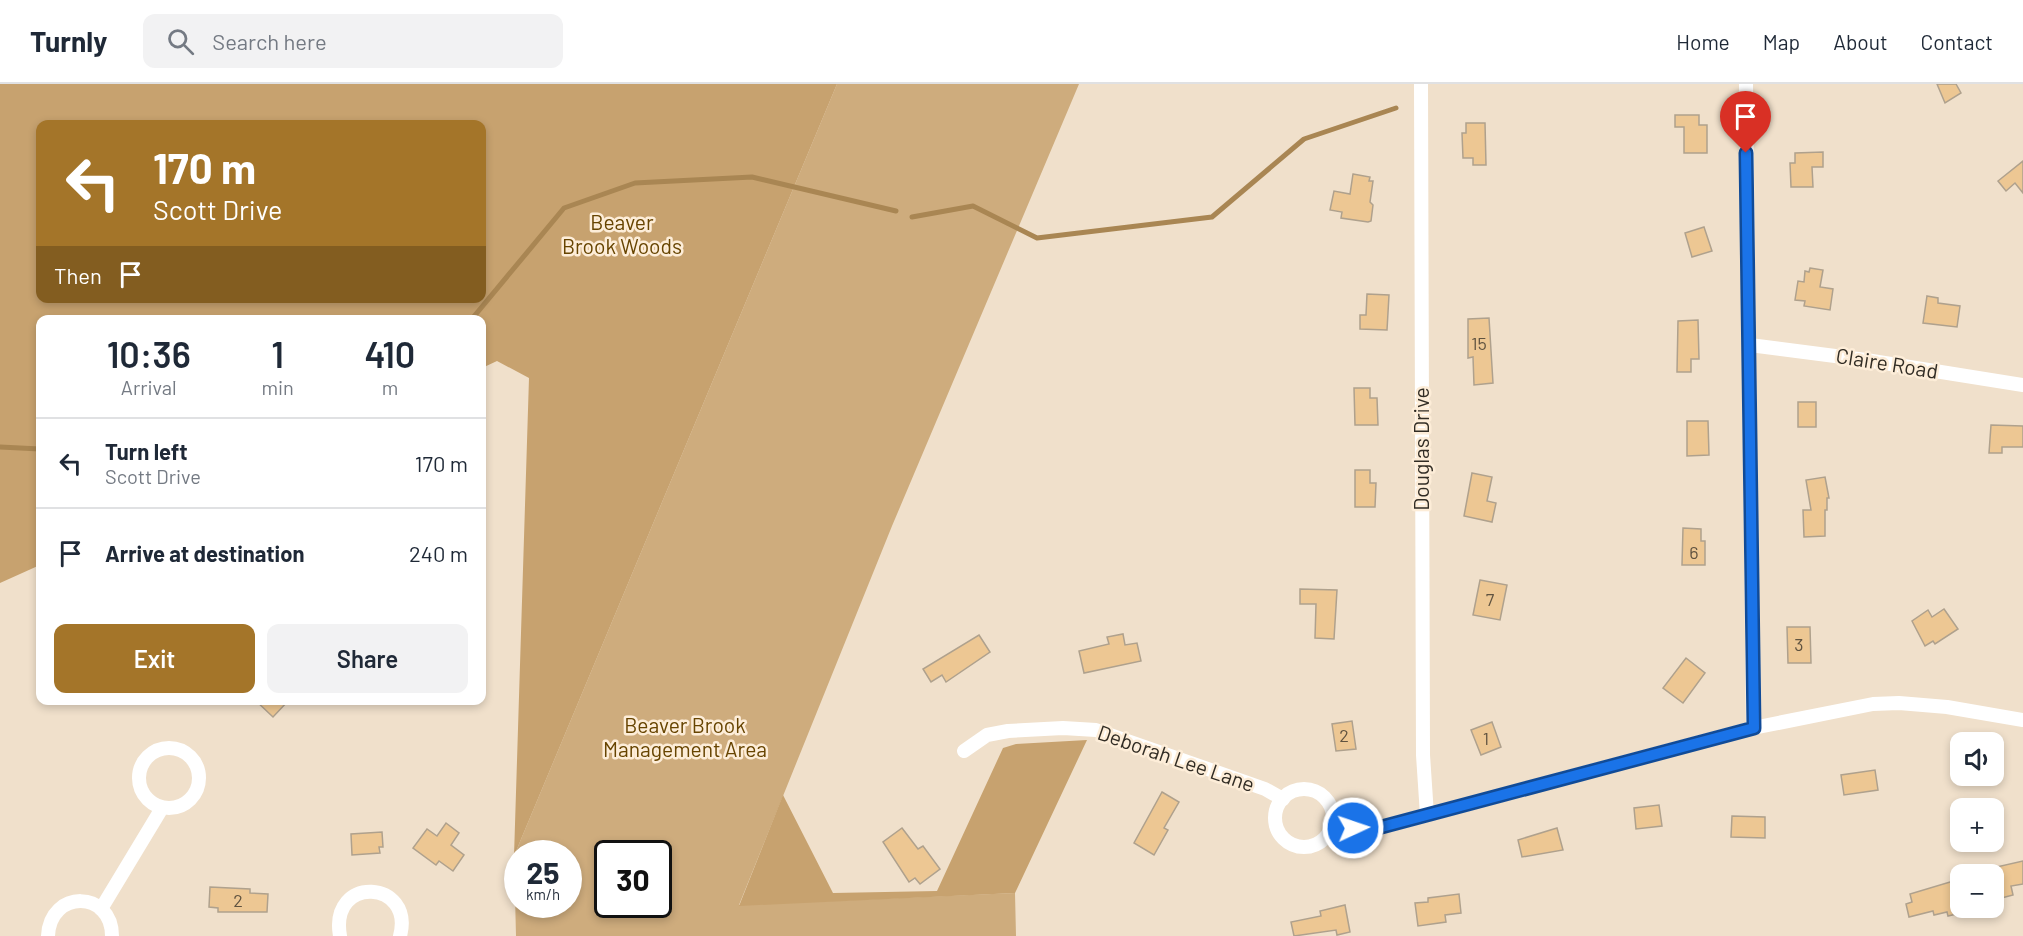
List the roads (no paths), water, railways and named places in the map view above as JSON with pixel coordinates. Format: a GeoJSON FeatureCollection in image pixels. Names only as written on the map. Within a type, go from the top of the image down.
{"type":"FeatureCollection","features":[{"type":"Feature","properties":{"kind":"street","name":"Douglas Drive"},"geometry":{"type":"LineString","coordinates":[[1421,84],[1423,755],[1427,814]]}},
{"type":"Feature","properties":{"kind":"street"},"geometry":{"type":"LineString","coordinates":[[1746,84],[1750,345],[1749,493],[1754,728]]}},
{"type":"Feature","properties":{"kind":"street","name":"Claire Road"},"geometry":{"type":"LineString","coordinates":[[1750,345],[1866,360],[2023,385]]}},
{"type":"Feature","properties":{"kind":"street"},"geometry":{"type":"LineString","coordinates":[[1283,799],[1295,790],[1304,789],[1321,794],[1332,809],[1332,827],[1374,829],[1754,728],[1873,704],[1899,703],[2023,720]]}},
{"type":"Feature","properties":{"kind":"street","name":"Deborah Lee Lane"},"geometry":{"type":"LineString","coordinates":[[964,751],[987,735],[1002,732],[1063,728],[1096,730],[1265,789],[1283,799],[1276,811],[1275,821],[1283,839],[1292,845],[1300,848],[1313,846],[1328,836],[1332,827]]}},
{"type":"Feature","properties":{"kind":"street"},"geometry":{"type":"LineString","coordinates":[[101,909],[162,808],[185,804],[194,796],[199,783],[198,768],[188,754],[174,748],[166,748],[151,754],[140,772],[143,793],[149,801],[162,808]]}},
{"type":"Feature","properties":{"kind":"street"},"geometry":{"type":"LineString","coordinates":[[340,936],[338,922],[341,908],[351,897],[364,891],[379,892],[392,899],[400,911],[403,925],[400,936]]}},
{"type":"Feature","properties":{"kind":"street"},"geometry":{"type":"LineString","coordinates":[[48,936],[52,919],[65,905],[80,901],[101,909],[110,921],[112,936]]}},
{"type":"Feature","properties":{"kind":"waterway"},"geometry":{"type":"LineString","coordinates":[[912,217],[973,206],[1037,238],[1212,217],[1304,139],[1396,108]]}},
{"type":"Feature","properties":{"kind":"waterway"},"geometry":{"type":"LineString","coordinates":[[486,302],[564,208],[635,183],[752,177],[896,211]]}},
{"type":"Feature","properties":{"kind":"waterway"},"geometry":{"type":"LineString","coordinates":[[475,315],[485,303]]}},
{"type":"Feature","properties":{"kind":"waterway"},"geometry":{"type":"LineString","coordinates":[[0,447],[36,449]]}},
{"type":"Feature","properties":{"kind":"park label","name":"Beaver Brook Woods"},"geometry":{"type":"Point","coordinates":[622,235]}},
{"type":"Feature","properties":{"kind":"park label","name":"Beaver Brook Management Area"},"geometry":{"type":"Point","coordinates":[685,738]}}]}
